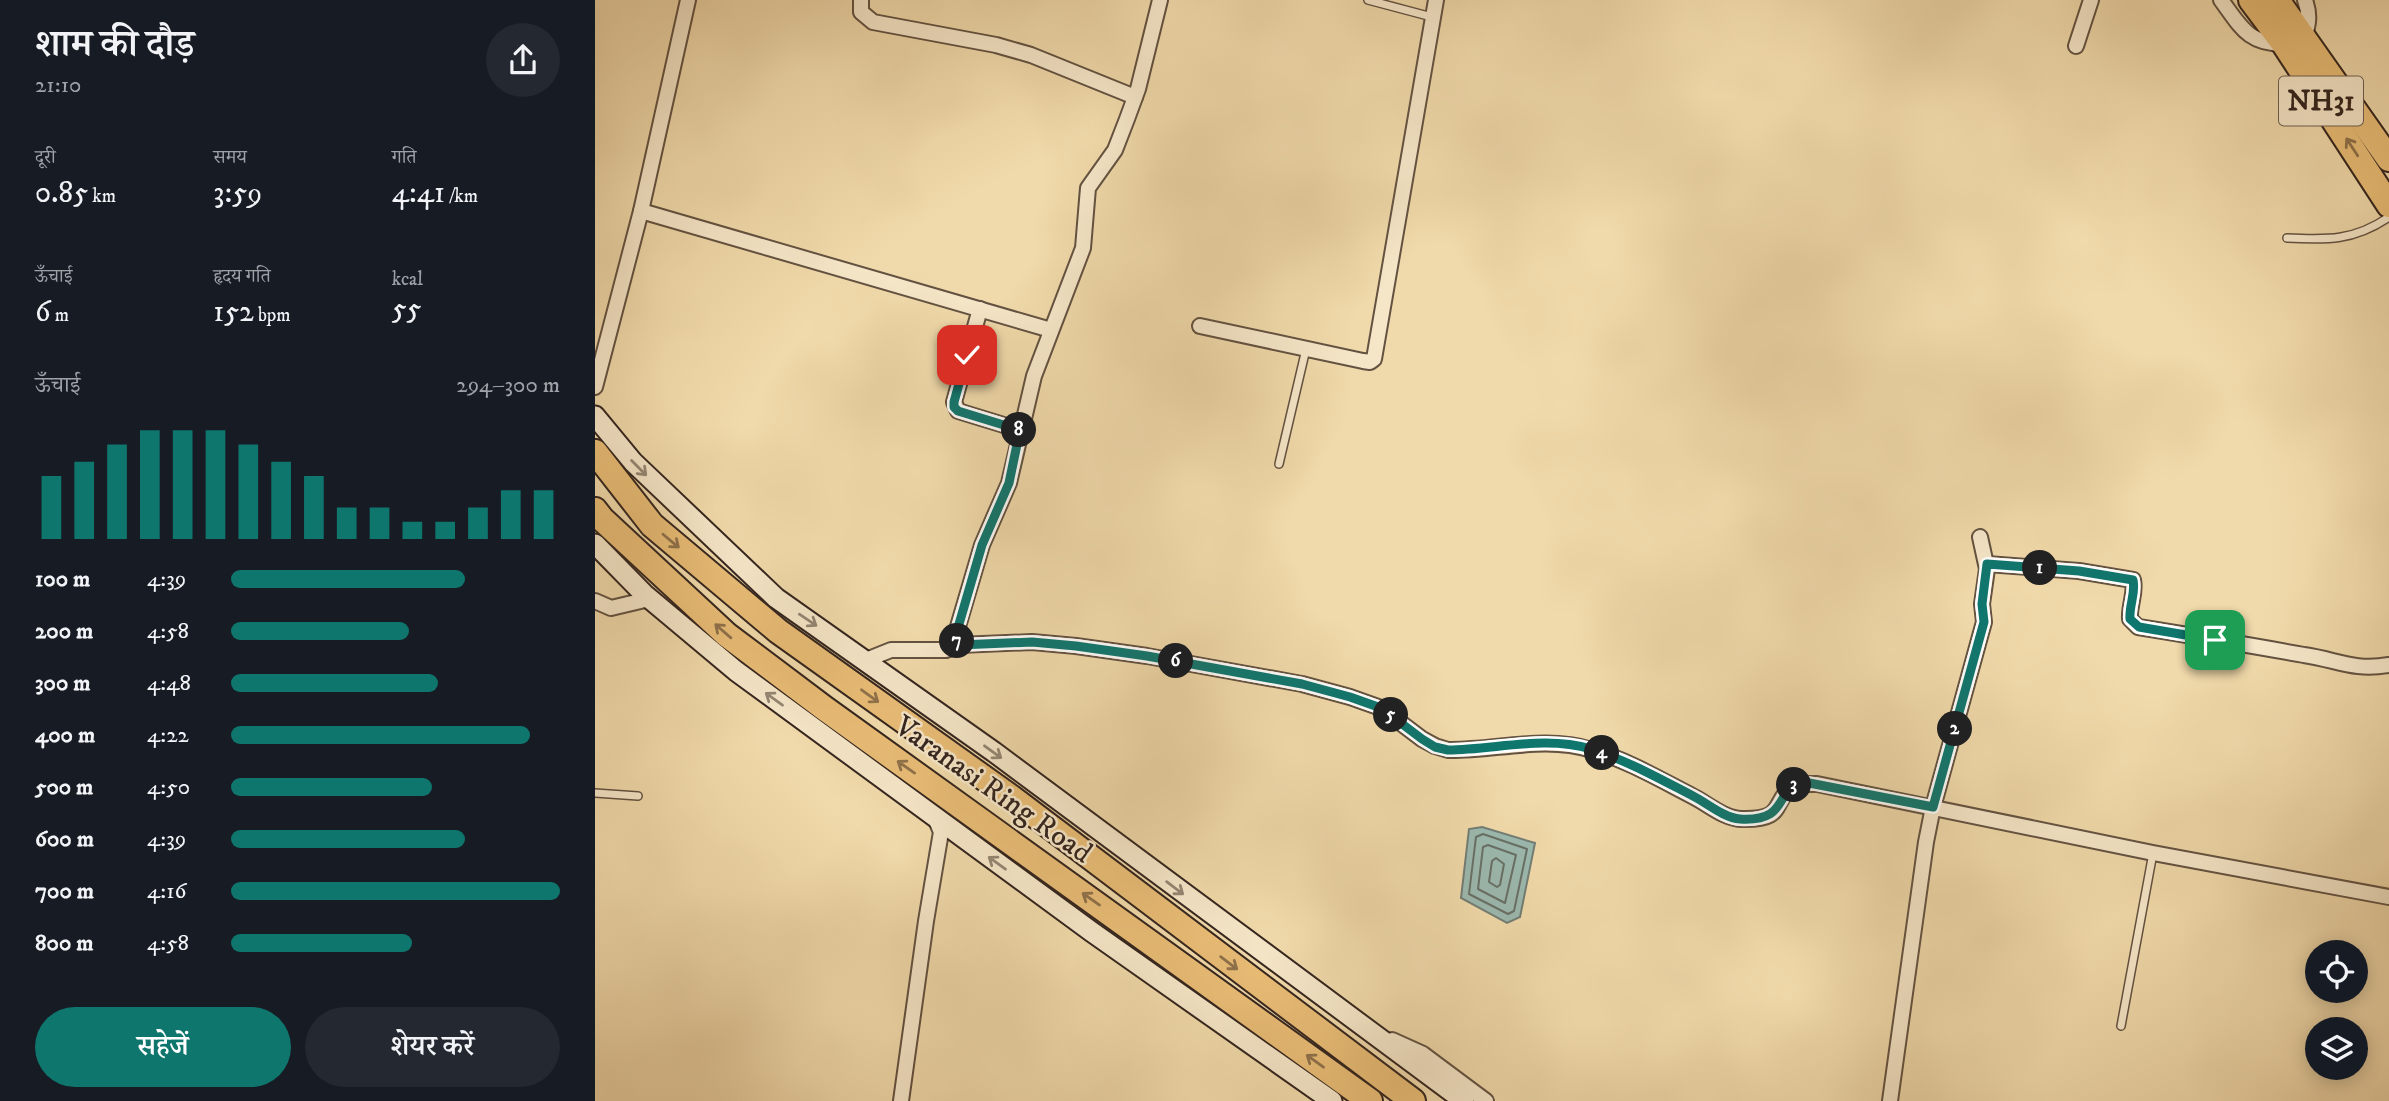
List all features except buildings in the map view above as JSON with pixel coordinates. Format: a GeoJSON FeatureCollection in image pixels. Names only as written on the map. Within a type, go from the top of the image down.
{"type":"FeatureCollection","features":[{"type":"Feature","properties":{"kind":"highway","name":"NH31"},"geometry":{"type":"LineString","coordinates":[[2251,0],[2294,41],[2389,159]]}},
{"type":"Feature","properties":{"kind":"highway","name":"NH31"},"geometry":{"type":"LineString","coordinates":[[2277,0],[2294,41],[2389,205]]}},
{"type":"Feature","properties":{"kind":"highway"},"geometry":{"type":"LineString","coordinates":[[595,452],[652,525],[778,631],[1012,798],[1413,1101]]}},
{"type":"Feature","properties":{"kind":"highway","name":"Varanasi Ring Road"},"geometry":{"type":"LineString","coordinates":[[595,510],[738,643],[824,708],[1370,1101]]}},
{"type":"Feature","properties":{"kind":"street"},"geometry":{"type":"LineString","coordinates":[[595,387],[641,211],[688,0]]}},
{"type":"Feature","properties":{"kind":"street"},"geometry":{"type":"LineString","coordinates":[[861,0],[861,12],[873,22],[996,45],[1031,55],[1135,97]]}},
{"type":"Feature","properties":{"kind":"street"},"geometry":{"type":"LineString","coordinates":[[959,645],[956,639],[957,631],[977,561],[1009,483],[1034,376],[1083,248],[1088,188],[1115,150],[1135,97],[1160,0]]}},
{"type":"Feature","properties":{"kind":"street"},"geometry":{"type":"LineString","coordinates":[[1200,326],[1363,361],[1370,362],[1374,359],[1436,0]]}},
{"type":"Feature","properties":{"kind":"street"},"geometry":{"type":"LineString","coordinates":[[2076,46],[2091,0]]}},
{"type":"Feature","properties":{"kind":"street"},"geometry":{"type":"LineString","coordinates":[[2221,0],[2251,36],[2266,44],[2294,41],[2309,25],[2305,0]]}},
{"type":"Feature","properties":{"kind":"street"},"geometry":{"type":"LineString","coordinates":[[641,211],[1051,330]]}},
{"type":"Feature","properties":{"kind":"street"},"geometry":{"type":"LineString","coordinates":[[980,309],[954,407],[958,411],[1020,430]]}},
{"type":"Feature","properties":{"kind":"street"},"geometry":{"type":"LineString","coordinates":[[595,416],[633,462],[776,598],[994,752],[1464,1101]]}},
{"type":"Feature","properties":{"kind":"street"},"geometry":{"type":"LineString","coordinates":[[1890,1101],[1933,807],[1984,622],[1982,604],[1987,564],[1980,537]]}},
{"type":"Feature","properties":{"kind":"street"},"geometry":{"type":"LineString","coordinates":[[595,544],[649,599],[736,671],[936,818],[1332,1101]]}},
{"type":"Feature","properties":{"kind":"street"},"geometry":{"type":"LineString","coordinates":[[1987,564],[2079,571],[2133,580],[2135,589],[2129,606],[2130,619],[2139,627],[2314,656],[2353,667],[2389,665]]}},
{"type":"Feature","properties":{"kind":"street"},"geometry":{"type":"LineString","coordinates":[[595,601],[611,608],[649,599]]}},
{"type":"Feature","properties":{"kind":"street"},"geometry":{"type":"LineString","coordinates":[[866,660],[891,650],[946,650],[959,645],[1032,642],[1147,656],[1302,684],[1350,697],[1381,708],[1422,739],[1435,747],[1448,750],[1534,744],[1572,745],[1592,750],[1657,778],[1727,815],[1741,819],[1766,817],[1774,813],[1790,788],[1804,782],[2153,853],[2389,897]]}},
{"type":"Feature","properties":{"kind":"street"},"geometry":{"type":"LineString","coordinates":[[901,1101],[941,832],[936,818]]}},
{"type":"Feature","properties":{"kind":"street"},"geometry":{"type":"LineString","coordinates":[[1365,1028],[1423,1054],[1486,1101]]}},
{"type":"Feature","properties":{"kind":"street"},"geometry":{"type":"LineString","coordinates":[[1262,1052],[1314,1101]]}},
{"type":"Feature","properties":{"kind":"lane"},"geometry":{"type":"LineString","coordinates":[[1368,0],[1432,17]]}},
{"type":"Feature","properties":{"kind":"lane"},"geometry":{"type":"LineString","coordinates":[[2287,237],[2323,240],[2345,238],[2362,233],[2389,217]]}},
{"type":"Feature","properties":{"kind":"lane"},"geometry":{"type":"LineString","coordinates":[[1279,464],[1306,349]]}},
{"type":"Feature","properties":{"kind":"lane"},"geometry":{"type":"LineString","coordinates":[[595,793],[638,796]]}},
{"type":"Feature","properties":{"kind":"lane"},"geometry":{"type":"LineString","coordinates":[[2122,1026],[2153,853]]}},
{"type":"Feature","properties":{"kind":"water"},"geometry":{"type":"Polygon","coordinates":[[[1482,827],[1535,843],[1520,917],[1507,923],[1461,898],[1469,829],[1482,827]]]}},
{"type":"Feature","properties":{"kind":"route"},"geometry":{"type":"LineString","coordinates":[[967,355],[954,407],[958,411],[1020,430],[1009,483],[982,545],[957,631],[956,639],[959,645],[1032,642],[1076,646],[1302,684],[1381,708],[1422,739],[1435,747],[1448,750],[1534,744],[1572,745],[1592,750],[1657,778],[1733,818],[1741,819],[1766,817],[1774,813],[1785,793],[1795,784],[1804,782],[1933,807],[1984,622],[1982,604],[1987,564],[2079,571],[2133,580],[2135,589],[2129,606],[2130,619],[2139,627],[2215,640]]}}]}
